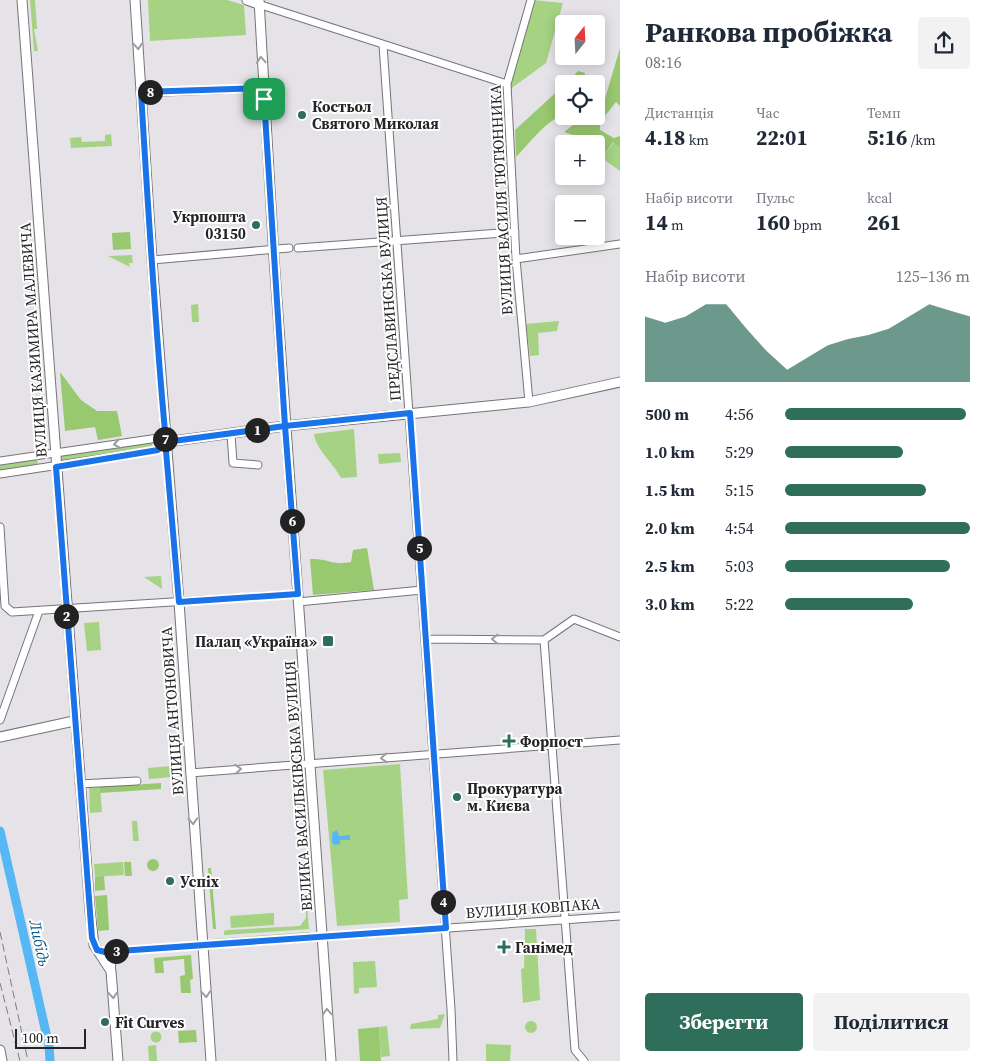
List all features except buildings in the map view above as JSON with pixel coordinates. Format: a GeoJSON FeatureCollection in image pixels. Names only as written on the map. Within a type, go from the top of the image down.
{"type":"FeatureCollection","features":[{"type":"Feature","properties":{"kind":"main road","name":"ВУЛИЦЯ КАЗИМИРА МАЛЕВИЧА"},"geometry":{"type":"LineString","coordinates":[[22,0],[74,721],[92,938],[97,950],[111,971],[118,1061]]}},
{"type":"Feature","properties":{"kind":"main road","name":"ВУЛИЦЯ АНТОНОВИЧА"},"geometry":{"type":"LineString","coordinates":[[135,0],[152,260],[179,602],[211,1061]]}},
{"type":"Feature","properties":{"kind":"main road"},"geometry":{"type":"LineString","coordinates":[[247,0],[259,2]]}},
{"type":"Feature","properties":{"kind":"main road","name":"ВЕЛИКА ВАСИЛЬКІВСЬКА ВУЛИЦЯ"},"geometry":{"type":"LineString","coordinates":[[259,2],[285,426],[331,1061]]}},
{"type":"Feature","properties":{"kind":"main road"},"geometry":{"type":"LineString","coordinates":[[165,440],[529,402],[620,382]]}},
{"type":"Feature","properties":{"kind":"main road"},"geometry":{"type":"LineString","coordinates":[[0,737],[74,721]]}},
{"type":"Feature","properties":{"kind":"main road"},"geometry":{"type":"LineString","coordinates":[[0,1051],[2,1061]]}},
{"type":"Feature","properties":{"kind":"street","name":"ВУЛИЦЯ ВАСИЛЯ ТЮТЮННИКА"},"geometry":{"type":"LineString","coordinates":[[529,402],[516,259],[507,84],[531,0]]}},
{"type":"Feature","properties":{"kind":"street"},"geometry":{"type":"LineString","coordinates":[[259,2],[383,45],[507,84]]}},
{"type":"Feature","properties":{"kind":"street","name":"ПРЕДСЛАВИНСЬКА ВУЛИЦЯ"},"geometry":{"type":"LineString","coordinates":[[383,45],[426,639],[432,755],[446,928],[452,1061]]}},
{"type":"Feature","properties":{"kind":"street"},"geometry":{"type":"LineString","coordinates":[[141,92],[263,88]]}},
{"type":"Feature","properties":{"kind":"street"},"geometry":{"type":"LineString","coordinates":[[298,248],[515,232]]}},
{"type":"Feature","properties":{"kind":"street"},"geometry":{"type":"LineString","coordinates":[[516,259],[620,244]]}},
{"type":"Feature","properties":{"kind":"street"},"geometry":{"type":"LineString","coordinates":[[152,260],[289,248]]}},
{"type":"Feature","properties":{"kind":"street"},"geometry":{"type":"LineString","coordinates":[[231,434],[234,463],[258,464]]}},
{"type":"Feature","properties":{"kind":"street"},"geometry":{"type":"LineString","coordinates":[[0,461],[165,440]]}},
{"type":"Feature","properties":{"kind":"street"},"geometry":{"type":"LineString","coordinates":[[0,474],[158,450],[165,440]]}},
{"type":"Feature","properties":{"kind":"street"},"geometry":{"type":"LineString","coordinates":[[0,527],[5,606],[12,612],[422,590]]}},
{"type":"Feature","properties":{"kind":"street"},"geometry":{"type":"LineString","coordinates":[[0,720],[39,611]]}},
{"type":"Feature","properties":{"kind":"street"},"geometry":{"type":"LineString","coordinates":[[426,639],[544,640],[574,620],[620,637]]}},
{"type":"Feature","properties":{"kind":"street"},"geometry":{"type":"LineString","coordinates":[[544,640],[575,1050],[584,1061]]}},
{"type":"Feature","properties":{"kind":"street"},"geometry":{"type":"LineString","coordinates":[[190,773],[620,740]]}},
{"type":"Feature","properties":{"kind":"street"},"geometry":{"type":"LineString","coordinates":[[79,784],[137,781]]}},
{"type":"Feature","properties":{"kind":"street","name":"ВУЛИЦЯ КОВПАКА"},"geometry":{"type":"LineString","coordinates":[[97,950],[119,951],[620,916]]}},
{"type":"Feature","properties":{"kind":"street"},"geometry":{"type":"LineString","coordinates":[[111,971],[112,961],[119,951]]}},
{"type":"Feature","properties":{"kind":"green space"},"geometry":{"type":"Polygon","coordinates":[[[30,0],[35,0],[37,29],[34,29],[38,51],[34,51],[30,0]]]}},
{"type":"Feature","properties":{"kind":"green space"},"geometry":{"type":"Polygon","coordinates":[[[148,0],[227,0],[244,5],[246,35],[150,41],[148,0]]]}},
{"type":"Feature","properties":{"kind":"green space"},"geometry":{"type":"Polygon","coordinates":[[[533,0],[563,3],[560,15],[555,15],[555,31],[546,63],[509,90],[533,0]]]}},
{"type":"Feature","properties":{"kind":"green space"},"geometry":{"type":"Polygon","coordinates":[[[620,48],[620,106],[616,102],[605,116],[605,99],[620,48]]]}},
{"type":"Feature","properties":{"kind":"green space"},"geometry":{"type":"Polygon","coordinates":[[[578,71],[585,73],[585,75],[574,75],[578,71]]]}},
{"type":"Feature","properties":{"kind":"green space"},"geometry":{"type":"Polygon","coordinates":[[[555,93],[555,119],[544,127],[516,157],[515,130],[555,93]]]}},
{"type":"Feature","properties":{"kind":"green space"},"geometry":{"type":"Polygon","coordinates":[[[573,125],[600,125],[600,130],[614,138],[620,136],[620,147],[613,142],[605,154],[605,135],[573,135],[564,132],[573,125]]]}},
{"type":"Feature","properties":{"kind":"green space"},"geometry":{"type":"Polygon","coordinates":[[[111,134],[112,146],[71,148],[70,138],[81,137],[82,142],[105,141],[105,135],[111,134]]]}},
{"type":"Feature","properties":{"kind":"green space"},"geometry":{"type":"Polygon","coordinates":[[[614,142],[620,147],[620,171],[605,160],[605,154],[614,142]]]}},
{"type":"Feature","properties":{"kind":"green space"},"geometry":{"type":"Polygon","coordinates":[[[130,232],[131,249],[113,250],[112,233],[130,232]]]}},
{"type":"Feature","properties":{"kind":"green space"},"geometry":{"type":"Polygon","coordinates":[[[132,255],[133,263],[129,263],[130,267],[108,256],[132,255]]]}},
{"type":"Feature","properties":{"kind":"green space"},"geometry":{"type":"Polygon","coordinates":[[[198,304],[199,322],[192,322],[191,305],[198,304]]]}},
{"type":"Feature","properties":{"kind":"green space"},"geometry":{"type":"Polygon","coordinates":[[[559,321],[557,331],[538,333],[539,355],[530,356],[526,324],[559,321]]]}},
{"type":"Feature","properties":{"kind":"green space"},"geometry":{"type":"Polygon","coordinates":[[[60,372],[81,400],[97,411],[117,411],[122,436],[98,440],[95,427],[65,431],[60,372]]]}},
{"type":"Feature","properties":{"kind":"green space"},"geometry":{"type":"Polygon","coordinates":[[[354,429],[357,477],[341,478],[321,450],[314,434],[354,429]]]}},
{"type":"Feature","properties":{"kind":"green space"},"geometry":{"type":"Polygon","coordinates":[[[152,442],[153,450],[62,463],[60,455],[152,442]]]}},
{"type":"Feature","properties":{"kind":"green space"},"geometry":{"type":"Polygon","coordinates":[[[400,453],[401,462],[379,464],[378,454],[400,453]]]}},
{"type":"Feature","properties":{"kind":"green space"},"geometry":{"type":"Polygon","coordinates":[[[37,458],[38,467],[0,471],[0,462],[37,458]]]}},
{"type":"Feature","properties":{"kind":"green space"},"geometry":{"type":"Polygon","coordinates":[[[367,548],[374,590],[313,595],[310,559],[334,563],[351,562],[353,550],[367,548]]]}},
{"type":"Feature","properties":{"kind":"green space"},"geometry":{"type":"Polygon","coordinates":[[[161,576],[162,589],[144,577],[161,576]]]}},
{"type":"Feature","properties":{"kind":"green space"},"geometry":{"type":"Polygon","coordinates":[[[99,622],[101,650],[87,651],[84,623],[99,622]]]}},
{"type":"Feature","properties":{"kind":"green space"},"geometry":{"type":"Polygon","coordinates":[[[400,764],[408,899],[399,900],[400,922],[337,926],[323,770],[400,764]]]}},
{"type":"Feature","properties":{"kind":"green space"},"geometry":{"type":"Polygon","coordinates":[[[171,766],[172,777],[149,779],[148,768],[171,766]]]}},
{"type":"Feature","properties":{"kind":"green space"},"geometry":{"type":"Polygon","coordinates":[[[161,783],[161,789],[100,793],[100,787],[161,783]]]}},
{"type":"Feature","properties":{"kind":"green space"},"geometry":{"type":"Polygon","coordinates":[[[100,787],[102,812],[90,813],[89,788],[100,787]]]}},
{"type":"Feature","properties":{"kind":"green space"},"geometry":{"type":"Polygon","coordinates":[[[132,821],[137,821],[139,841],[133,841],[132,821]]]}},
{"type":"Feature","properties":{"kind":"green space"},"geometry":{"type":"Polygon","coordinates":[[[151,859],[155,859],[159,865],[155,871],[151,871],[147,867],[147,863],[151,859]]]}},
{"type":"Feature","properties":{"kind":"green space"},"geometry":{"type":"Polygon","coordinates":[[[123,862],[124,875],[95,877],[94,864],[123,862]]]}},
{"type":"Feature","properties":{"kind":"green space"},"geometry":{"type":"Polygon","coordinates":[[[124,862],[131,862],[132,876],[125,876],[124,862]]]}},
{"type":"Feature","properties":{"kind":"green space"},"geometry":{"type":"Polygon","coordinates":[[[208,868],[211,868],[216,929],[213,929],[208,868]]]}},
{"type":"Feature","properties":{"kind":"green space"},"geometry":{"type":"Polygon","coordinates":[[[104,876],[105,890],[95,891],[95,877],[104,876]]]}},
{"type":"Feature","properties":{"kind":"green space"},"geometry":{"type":"Polygon","coordinates":[[[107,895],[109,930],[98,931],[95,896],[107,895]]]}},
{"type":"Feature","properties":{"kind":"green space"},"geometry":{"type":"Polygon","coordinates":[[[306,906],[309,929],[224,935],[224,931],[227,930],[300,926],[306,918],[306,906]]]}},
{"type":"Feature","properties":{"kind":"green space"},"geometry":{"type":"Polygon","coordinates":[[[274,913],[274,925],[231,928],[230,916],[274,913]]]}},
{"type":"Feature","properties":{"kind":"green space"},"geometry":{"type":"Polygon","coordinates":[[[525,929],[536,929],[540,1000],[523,1003],[521,969],[524,968],[525,929]]]}},
{"type":"Feature","properties":{"kind":"green space"},"geometry":{"type":"Polygon","coordinates":[[[310,932],[310,935],[215,941],[214,939],[310,932]]]}},
{"type":"Feature","properties":{"kind":"green space"},"geometry":{"type":"Polygon","coordinates":[[[191,955],[193,979],[190,980],[191,993],[181,993],[180,976],[185,975],[184,959],[163,961],[164,973],[155,973],[154,958],[191,955]]]}},
{"type":"Feature","properties":{"kind":"green space"},"geometry":{"type":"Polygon","coordinates":[[[375,961],[377,987],[359,988],[359,993],[354,994],[353,962],[375,961]]]}},
{"type":"Feature","properties":{"kind":"green space"},"geometry":{"type":"Polygon","coordinates":[[[445,1014],[440,1028],[410,1029],[411,1024],[438,1019],[438,1015],[445,1014]]]}},
{"type":"Feature","properties":{"kind":"green space"},"geometry":{"type":"Polygon","coordinates":[[[533,1021],[536,1022],[536,1032],[529,1033],[526,1032],[525,1025],[526,1022],[533,1021]]]}},
{"type":"Feature","properties":{"kind":"green space"},"geometry":{"type":"Polygon","coordinates":[[[387,1026],[390,1056],[381,1057],[379,1027],[387,1026]]]}},
{"type":"Feature","properties":{"kind":"green space"},"geometry":{"type":"Polygon","coordinates":[[[379,1027],[381,1061],[360,1061],[358,1029],[379,1027]]]}},
{"type":"Feature","properties":{"kind":"green space"},"geometry":{"type":"Polygon","coordinates":[[[196,1030],[197,1042],[179,1043],[178,1031],[196,1030]]]}},
{"type":"Feature","properties":{"kind":"green space"},"geometry":{"type":"Polygon","coordinates":[[[156,1031],[162,1037],[156,1043],[150,1037],[156,1031]]]}},
{"type":"Feature","properties":{"kind":"green space"},"geometry":{"type":"Polygon","coordinates":[[[486,1044],[511,1045],[510,1061],[486,1061],[486,1044]]]}},
{"type":"Feature","properties":{"kind":"green space"},"geometry":{"type":"Polygon","coordinates":[[[156,1045],[157,1061],[149,1061],[148,1046],[156,1045]]]}},
{"type":"Feature","properties":{"kind":"water"},"geometry":{"type":"Polygon","coordinates":[[[337,830],[339,836],[350,835],[350,840],[340,840],[340,844],[335,845],[332,843],[332,833],[337,830]]]}},
{"type":"Feature","properties":{"kind":"waterway","name":"Либідь"},"geometry":{"type":"LineString","coordinates":[[0,831],[49,1046],[50,1061]]}},
{"type":"Feature","properties":{"kind":"railway"},"geometry":{"type":"LineString","coordinates":[[0,932],[28,1061]]}},
{"type":"Feature","properties":{"kind":"railway"},"geometry":{"type":"LineString","coordinates":[[0,983],[20,1061]]}},
{"type":"Feature","properties":{"kind":"place","name":"Костьол Святого Миколая"},"geometry":{"type":"Point","coordinates":[302,115]}},
{"type":"Feature","properties":{"kind":"place","name":"Укрпошта 03150"},"geometry":{"type":"Point","coordinates":[256,225]}},
{"type":"Feature","properties":{"kind":"place","name":"Палац «Україна»"},"geometry":{"type":"Point","coordinates":[328,641]}},
{"type":"Feature","properties":{"kind":"place","name":"Форпост"},"geometry":{"type":"Point","coordinates":[509,741]}},
{"type":"Feature","properties":{"kind":"place","name":"Прокуратура м. Києва"},"geometry":{"type":"Point","coordinates":[457,797]}},
{"type":"Feature","properties":{"kind":"place","name":"Успіх"},"geometry":{"type":"Point","coordinates":[170,881]}},
{"type":"Feature","properties":{"kind":"place","name":"Ганімед"},"geometry":{"type":"Point","coordinates":[504,947]}},
{"type":"Feature","properties":{"kind":"place","name":"Fit Curves"},"geometry":{"type":"Point","coordinates":[105,1022]}},
{"type":"Feature","properties":{"kind":"route"},"geometry":{"type":"LineString","coordinates":[[264,99],[263,88],[141,92],[158,347],[166,442],[166,451],[179,602],[298,594],[285,426],[410,413],[432,755],[446,928],[105,952],[97,950],[92,938],[56,467],[158,450],[166,442],[285,426],[264,99]]}}]}
